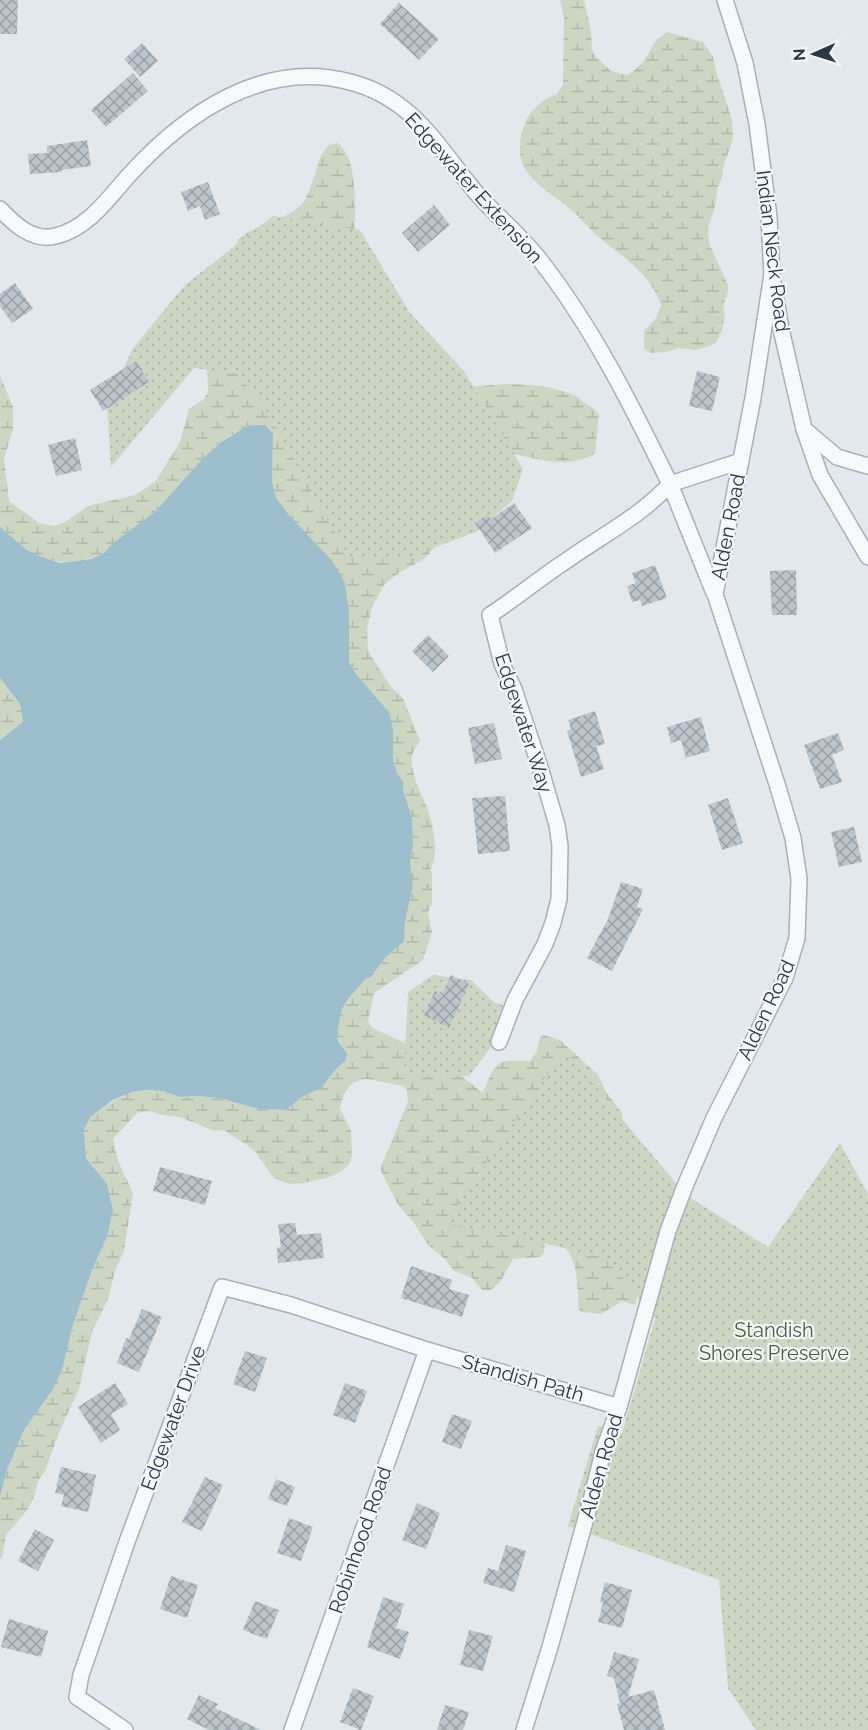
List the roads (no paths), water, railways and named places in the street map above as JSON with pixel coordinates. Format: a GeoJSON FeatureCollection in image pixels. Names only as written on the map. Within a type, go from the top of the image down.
{"type":"FeatureCollection","features":[{"type":"Feature","properties":{"kind":"street","name":"Indian Neck Road"},"geometry":{"type":"LineString","coordinates":[[724,0],[745,63],[757,124],[769,217],[772,274],[781,329],[804,429],[820,475],[868,557]]}},
{"type":"Feature","properties":{"kind":"street","name":"Edgewater Extension"},"geometry":{"type":"LineString","coordinates":[[0,209],[14,223],[37,236],[56,236],[68,231],[99,210],[132,172],[187,120],[223,99],[265,83],[290,78],[332,78],[365,86],[385,96],[419,122],[440,144],[478,194],[539,258],[572,303],[601,351],[670,484],[715,594]]}},
{"type":"Feature","properties":{"kind":"street","name":"Alden Road"},"geometry":{"type":"LineString","coordinates":[[524,1730],[550,1647],[603,1452],[619,1407],[676,1208],[714,1118],[785,978],[792,960],[798,927],[799,879],[793,838],[715,594],[753,398],[772,274]]}},
{"type":"Feature","properties":{"kind":"street"},"geometry":{"type":"LineString","coordinates":[[804,429],[837,457],[868,465]]}},
{"type":"Feature","properties":{"kind":"street"},"geometry":{"type":"LineString","coordinates":[[670,484],[741,461]]}},
{"type":"Feature","properties":{"kind":"street","name":"Edgewater Way"},"geometry":{"type":"LineString","coordinates":[[499,1042],[515,1000],[545,944],[553,923],[559,899],[560,846],[557,825],[539,764],[514,689],[502,664],[490,615],[657,498],[670,484]]}},
{"type":"Feature","properties":{"kind":"street","name":"Edgewater Drive"},"geometry":{"type":"LineString","coordinates":[[125,1730],[77,1697],[81,1675],[128,1539],[222,1287],[302,1309],[427,1350]]}},
{"type":"Feature","properties":{"kind":"street","name":"Standish Path"},"geometry":{"type":"LineString","coordinates":[[427,1350],[619,1407]]}},
{"type":"Feature","properties":{"kind":"street","name":"Robinhood Road"},"geometry":{"type":"LineString","coordinates":[[292,1730],[427,1350]]}},
{"type":"Feature","properties":{"kind":"water"},"geometry":{"type":"Polygon","coordinates":[[[265,425],[273,433],[272,482],[276,498],[333,562],[345,583],[349,613],[349,662],[390,714],[393,730],[393,759],[397,773],[403,782],[412,818],[413,845],[410,861],[413,886],[405,922],[404,941],[384,959],[371,977],[365,979],[342,1009],[337,1033],[338,1042],[347,1053],[346,1060],[321,1088],[302,1097],[286,1110],[259,1109],[219,1098],[179,1097],[163,1091],[146,1090],[132,1092],[113,1100],[90,1117],[84,1130],[86,1158],[107,1184],[113,1211],[107,1237],[92,1270],[72,1328],[62,1370],[54,1388],[24,1430],[7,1470],[0,1497],[0,740],[23,722],[20,704],[0,678],[0,527],[27,550],[42,557],[60,563],[91,559],[104,553],[113,543],[156,511],[203,458],[221,442],[247,426],[265,425]]]}},
{"type":"Feature","properties":{"kind":"park label","name":"Standish Shores Preserve"},"geometry":{"type":"Point","coordinates":[774,1342]}}]}
